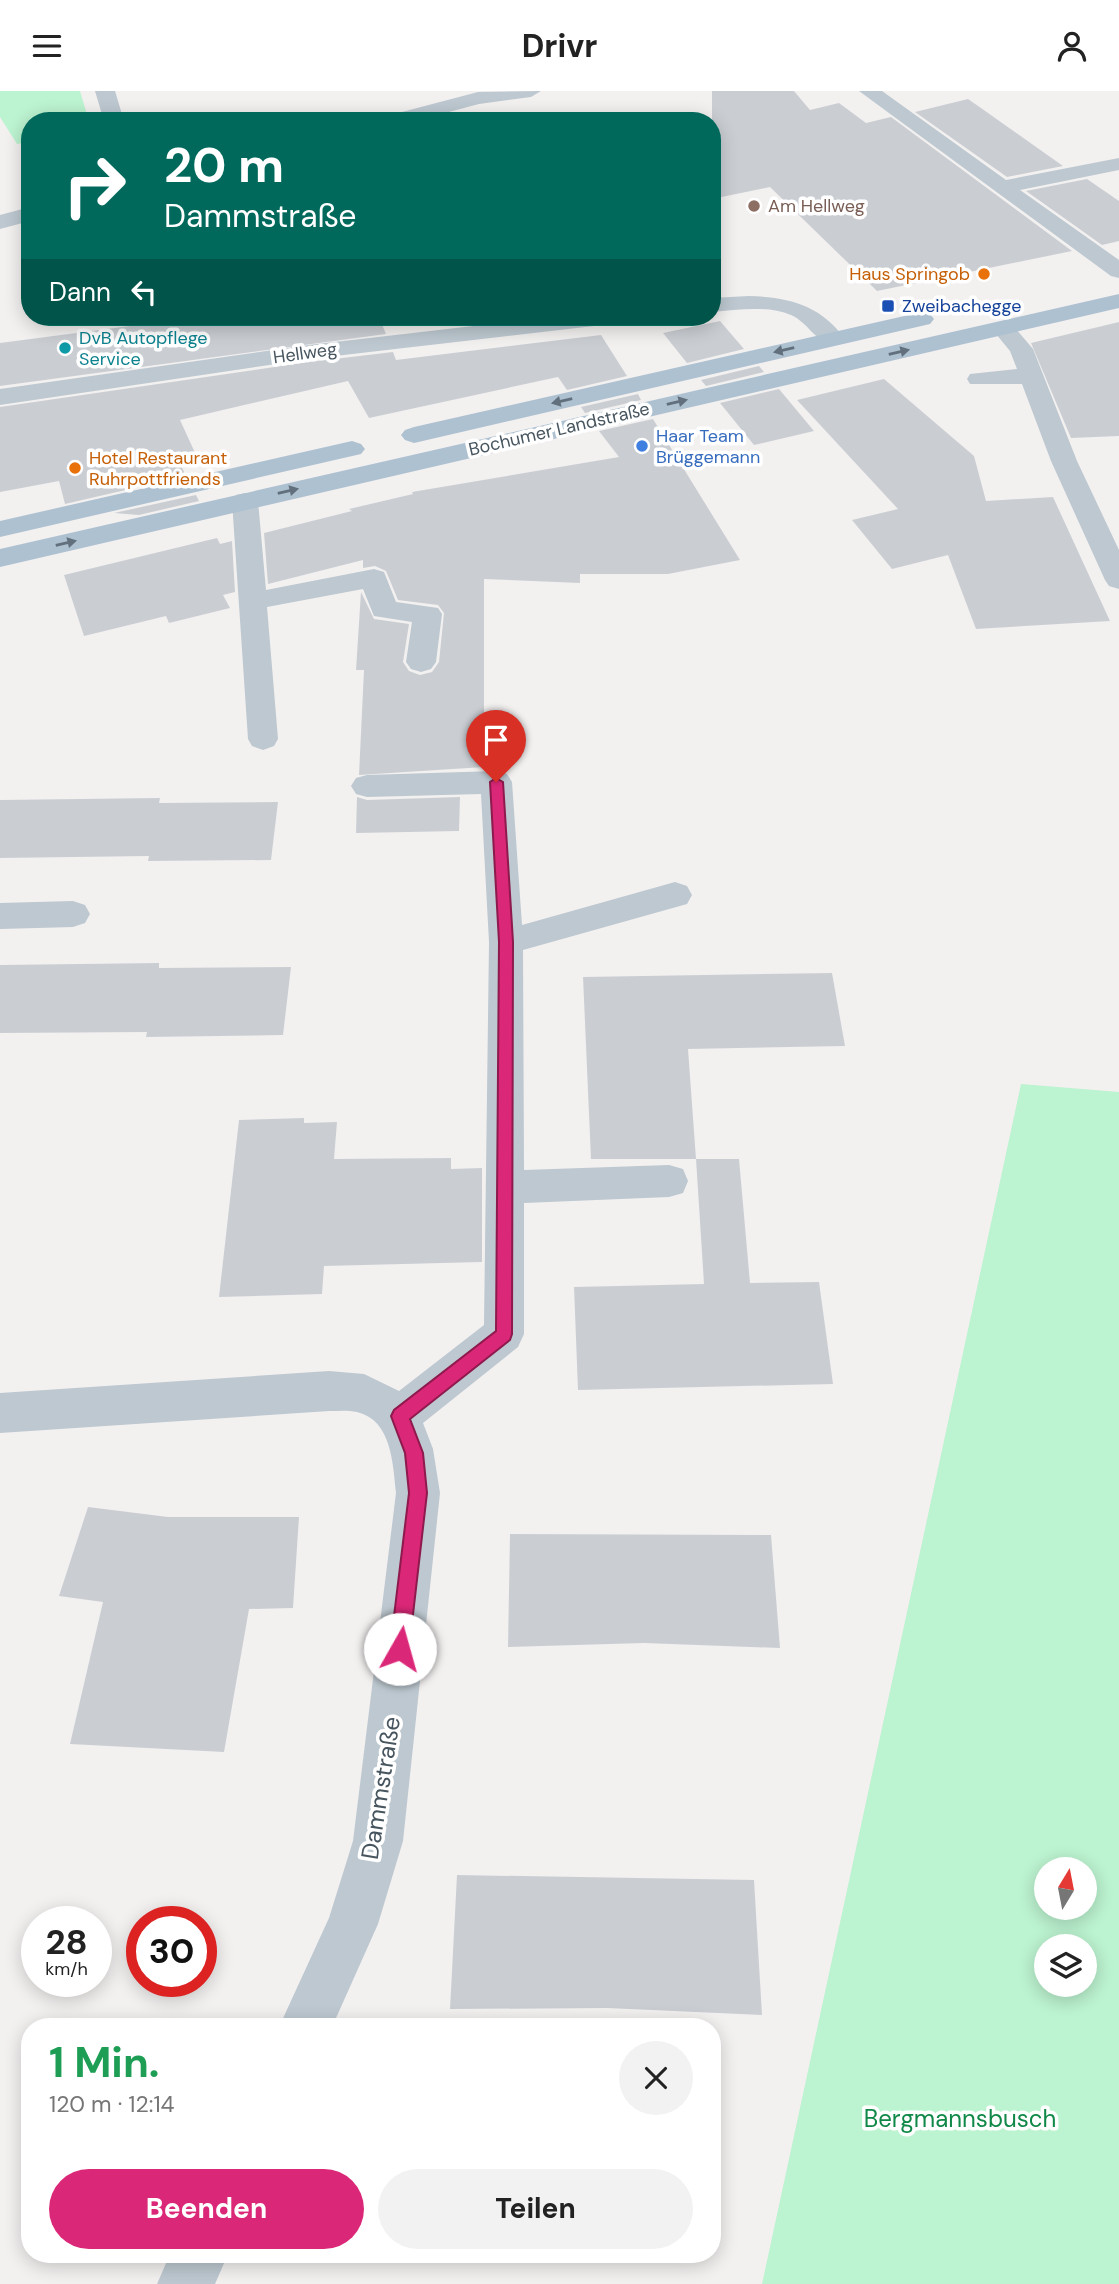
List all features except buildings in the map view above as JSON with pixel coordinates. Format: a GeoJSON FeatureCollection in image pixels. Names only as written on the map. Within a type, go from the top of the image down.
{"type":"FeatureCollection","features":[{"type":"Feature","properties":{"kind":"main road"},"geometry":{"type":"LineString","coordinates":[[1093,281],[1119,273]]}},
{"type":"Feature","properties":{"kind":"main road","name":"Bochumer Landstraße"},"geometry":{"type":"LineString","coordinates":[[0,558],[1119,301]]}},
{"type":"Feature","properties":{"kind":"main road","name":"Bochumer Landstraße"},"geometry":{"type":"LineString","coordinates":[[0,529],[948,314]]}},
{"type":"Feature","properties":{"kind":"street"},"geometry":{"type":"LineString","coordinates":[[105,91],[111,112]]}},
{"type":"Feature","properties":{"kind":"street"},"geometry":{"type":"LineString","coordinates":[[418,112],[475,94],[531,91]]}},
{"type":"Feature","properties":{"kind":"street"},"geometry":{"type":"LineString","coordinates":[[869,91],[1119,273]]}},
{"type":"Feature","properties":{"kind":"street"},"geometry":{"type":"LineString","coordinates":[[1002,187],[1119,164]]}},
{"type":"Feature","properties":{"kind":"street"},"geometry":{"type":"LineString","coordinates":[[0,222],[21,216]]}},
{"type":"Feature","properties":{"kind":"street"},"geometry":{"type":"LineString","coordinates":[[794,309],[795,282]]}},
{"type":"Feature","properties":{"kind":"street"},"geometry":{"type":"LineString","coordinates":[[721,297],[766,303],[808,314],[833,339]]}},
{"type":"Feature","properties":{"kind":"street","name":"Hellweg"},"geometry":{"type":"LineString","coordinates":[[0,397],[309,352],[533,326]]}},
{"type":"Feature","properties":{"kind":"street"},"geometry":{"type":"LineString","coordinates":[[1003,328],[1021,349],[1064,461],[1119,580]]}},
{"type":"Feature","properties":{"kind":"street"},"geometry":{"type":"LineString","coordinates":[[979,379],[1031,376]]}},
{"type":"Feature","properties":{"kind":"street"},"geometry":{"type":"LineString","coordinates":[[245,501],[263,739]]}},
{"type":"Feature","properties":{"kind":"street"},"geometry":{"type":"LineString","coordinates":[[253,601],[374,578],[384,610],[428,614],[421,662]]}},
{"type":"Feature","properties":{"kind":"street"},"geometry":{"type":"LineString","coordinates":[[0,1413],[330,1391],[367,1394],[400,1416],[504,1334],[506,942],[496,782],[367,786]]}},
{"type":"Feature","properties":{"kind":"street"},"geometry":{"type":"LineString","coordinates":[[506,942],[675,895]]}},
{"type":"Feature","properties":{"kind":"street"},"geometry":{"type":"LineString","coordinates":[[0,916],[73,914]]}},
{"type":"Feature","properties":{"kind":"street"},"geometry":{"type":"LineString","coordinates":[[506,1187],[668,1181]]}},
{"type":"Feature","properties":{"kind":"street","name":"Dammstraße"},"geometry":{"type":"LineString","coordinates":[[309,2018],[352,1924],[378,1841],[418,1493],[414,1453],[400,1416]]}},
{"type":"Feature","properties":{"kind":"street"},"geometry":{"type":"LineString","coordinates":[[186,2284],[196,2263]]}},
{"type":"Feature","properties":{"kind":"green space"},"geometry":{"type":"Polygon","coordinates":[[[0,91],[80,91],[86,112],[21,112],[21,143],[17,144],[0,117],[0,91]]]}},
{"type":"Feature","properties":{"kind":"green space","name":"Bergmannsbusch"},"geometry":{"type":"Polygon","coordinates":[[[1021,1084],[1119,1092],[1119,2284],[762,2284],[1021,1084]]]}},
{"type":"Feature","properties":{"kind":"place","name":"Am Hellweg"},"geometry":{"type":"Point","coordinates":[754,206]}},
{"type":"Feature","properties":{"kind":"place","name":"Haus Springob"},"geometry":{"type":"Point","coordinates":[984,274]}},
{"type":"Feature","properties":{"kind":"place","name":"Zweibachegge"},"geometry":{"type":"Point","coordinates":[888,306]}},
{"type":"Feature","properties":{"kind":"place","name":"DvB Autopflege Service"},"geometry":{"type":"Point","coordinates":[65,348]}},
{"type":"Feature","properties":{"kind":"place","name":"Haar Team Brüggemann"},"geometry":{"type":"Point","coordinates":[642,446]}},
{"type":"Feature","properties":{"kind":"place","name":"Hotel Restaurant Ruhrpottfriends"},"geometry":{"type":"Point","coordinates":[75,468]}},
{"type":"Feature","properties":{"kind":"route"},"geometry":{"type":"LineString","coordinates":[[400,1649],[418,1493],[414,1453],[400,1416],[504,1334],[508,1144],[506,942],[496,782]]}}]}
